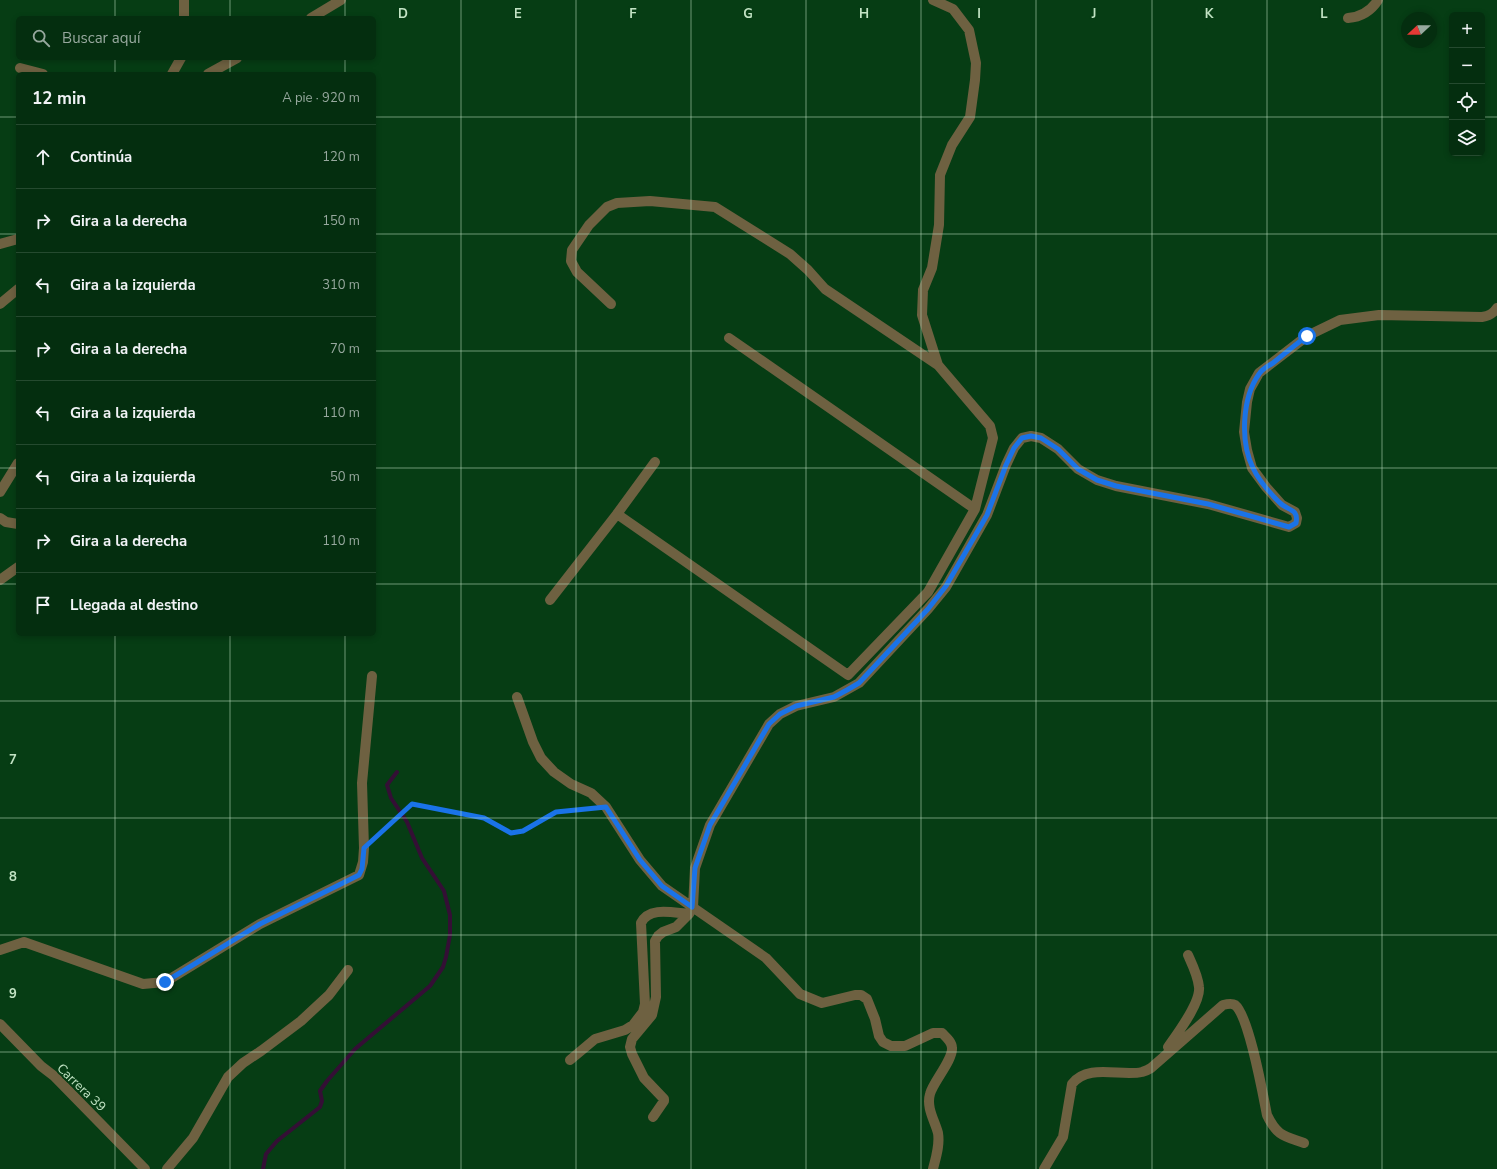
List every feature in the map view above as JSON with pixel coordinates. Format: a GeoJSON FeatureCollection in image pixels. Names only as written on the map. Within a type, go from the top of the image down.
{"type":"FeatureCollection","features":[{"type":"Feature","properties":{"kind":"street"},"geometry":{"type":"LineString","coordinates":[[184,0],[184,16]]}},
{"type":"Feature","properties":{"kind":"street"},"geometry":{"type":"LineString","coordinates":[[314,16],[341,0]]}},
{"type":"Feature","properties":{"kind":"street"},"geometry":{"type":"LineString","coordinates":[[933,0],[953,9],[968,30],[976,63],[970,117],[952,145],[940,175],[939,225],[932,268],[923,290],[922,315],[938,365]]}},
{"type":"Feature","properties":{"kind":"street"},"geometry":{"type":"LineString","coordinates":[[1348,18],[1359,17],[1378,0]]}},
{"type":"Feature","properties":{"kind":"street"},"geometry":{"type":"LineString","coordinates":[[173,72],[180,60]]}},
{"type":"Feature","properties":{"kind":"street"},"geometry":{"type":"LineString","coordinates":[[212,72],[232,60]]}},
{"type":"Feature","properties":{"kind":"street"},"geometry":{"type":"LineString","coordinates":[[20,68],[35,72]]}},
{"type":"Feature","properties":{"kind":"street"},"geometry":{"type":"LineString","coordinates":[[611,304],[577,272],[571,261],[572,250],[589,225],[607,207],[617,203],[650,201],[715,208],[790,254],[808,270],[825,289],[938,365],[990,426],[993,438],[975,509],[928,592],[848,675]]}},
{"type":"Feature","properties":{"kind":"street"},"geometry":{"type":"LineString","coordinates":[[0,244],[16,240]]}},
{"type":"Feature","properties":{"kind":"street"},"geometry":{"type":"LineString","coordinates":[[0,304],[16,291]]}},
{"type":"Feature","properties":{"kind":"street"},"geometry":{"type":"LineString","coordinates":[[653,1117],[664,1099],[644,1078],[630,1047],[632,1039],[652,1016],[656,997],[655,941],[658,936],[664,932],[676,927],[691,910],[695,868],[710,825],[769,724],[780,714],[796,706],[834,697],[859,683],[928,609],[946,586],[987,515],[1006,465],[1014,448],[1022,438],[1031,436],[1041,438],[1058,449],[1078,469],[1097,480],[1116,486],[1208,504],[1289,527],[1296,523],[1297,518],[1295,512],[1282,505],[1266,488],[1252,468],[1247,450],[1244,432],[1247,402],[1250,389],[1259,373],[1307,336],[1340,320],[1379,315],[1482,317],[1494,313],[1497,308]]}},
{"type":"Feature","properties":{"kind":"street"},"geometry":{"type":"LineString","coordinates":[[729,338],[975,509]]}},
{"type":"Feature","properties":{"kind":"street"},"geometry":{"type":"LineString","coordinates":[[550,600],[617,514],[655,462]]}},
{"type":"Feature","properties":{"kind":"street"},"geometry":{"type":"LineString","coordinates":[[0,492],[16,466]]}},
{"type":"Feature","properties":{"kind":"street"},"geometry":{"type":"LineString","coordinates":[[617,514],[859,683]]}},
{"type":"Feature","properties":{"kind":"street"},"geometry":{"type":"LineString","coordinates":[[0,518],[6,522],[16,524]]}},
{"type":"Feature","properties":{"kind":"street"},"geometry":{"type":"LineString","coordinates":[[0,580],[16,568]]}},
{"type":"Feature","properties":{"kind":"street"},"geometry":{"type":"LineString","coordinates":[[0,950],[24,942],[143,984],[165,982],[260,924],[359,875],[362,869],[364,848],[362,783],[372,676]]}},
{"type":"Feature","properties":{"kind":"street"},"geometry":{"type":"LineString","coordinates":[[517,697],[533,742],[541,758],[554,772],[571,784],[591,793],[606,807],[640,860],[662,886],[691,910],[766,958],[800,994],[822,1003],[854,995],[861,995],[867,999],[875,1019],[879,1036],[883,1042],[891,1046],[905,1046],[933,1033],[942,1033],[948,1039],[952,1048],[950,1057],[930,1094],[930,1107],[938,1132],[939,1144],[933,1169]]}},
{"type":"Feature","properties":{"kind":"street"},"geometry":{"type":"LineString","coordinates":[[570,1060],[595,1039],[625,1030],[633,1025],[643,1012],[645,1004],[642,920],[647,916],[658,912],[691,910]]}},
{"type":"Feature","properties":{"kind":"street"},"geometry":{"type":"LineString","coordinates":[[1159,1060],[1185,1023],[1199,994],[1200,988],[1188,955]]}},
{"type":"Feature","properties":{"kind":"street"},"geometry":{"type":"LineString","coordinates":[[167,1169],[193,1138],[228,1077],[243,1063],[262,1051],[301,1021],[328,995],[348,970]]}},
{"type":"Feature","properties":{"kind":"street"},"geometry":{"type":"LineString","coordinates":[[1044,1169],[1063,1137],[1072,1084],[1075,1080],[1094,1073],[1142,1072],[1151,1068],[1224,1004],[1231,1003],[1236,1005],[1239,1010],[1251,1039],[1267,1115],[1273,1127],[1282,1135],[1304,1143]]}},
{"type":"Feature","properties":{"kind":"street","name":"Carrera 39"},"geometry":{"type":"LineString","coordinates":[[0,1024],[40,1066],[54,1076],[145,1169]]}},
{"type":"Feature","properties":{"kind":"path"},"geometry":{"type":"LineString","coordinates":[[364,848],[412,804],[484,818],[511,833],[523,831],[556,812],[606,807]]}},
{"type":"Feature","properties":{"kind":"waterway"},"geometry":{"type":"LineString","coordinates":[[263,1169],[266,1154],[277,1141],[320,1107],[322,1101],[320,1091],[355,1049],[430,986],[443,967],[450,935],[450,915],[444,891],[422,858],[407,822],[391,798],[387,785],[397,772]]}},
{"type":"Feature","properties":{"kind":"route"},"geometry":{"type":"LineString","coordinates":[[165,982],[260,924],[359,875],[362,869],[364,848],[412,804],[484,818],[511,833],[523,831],[556,812],[606,807],[640,860],[662,886],[692,907],[695,868],[710,825],[769,724],[780,714],[796,706],[834,697],[859,683],[928,609],[946,586],[987,515],[1006,465],[1014,448],[1022,438],[1031,436],[1041,438],[1058,449],[1078,469],[1097,480],[1116,486],[1208,504],[1289,527],[1293,526],[1296,523],[1297,518],[1295,512],[1282,505],[1266,488],[1252,468],[1244,432],[1250,389],[1259,373],[1307,336]]}}]}
